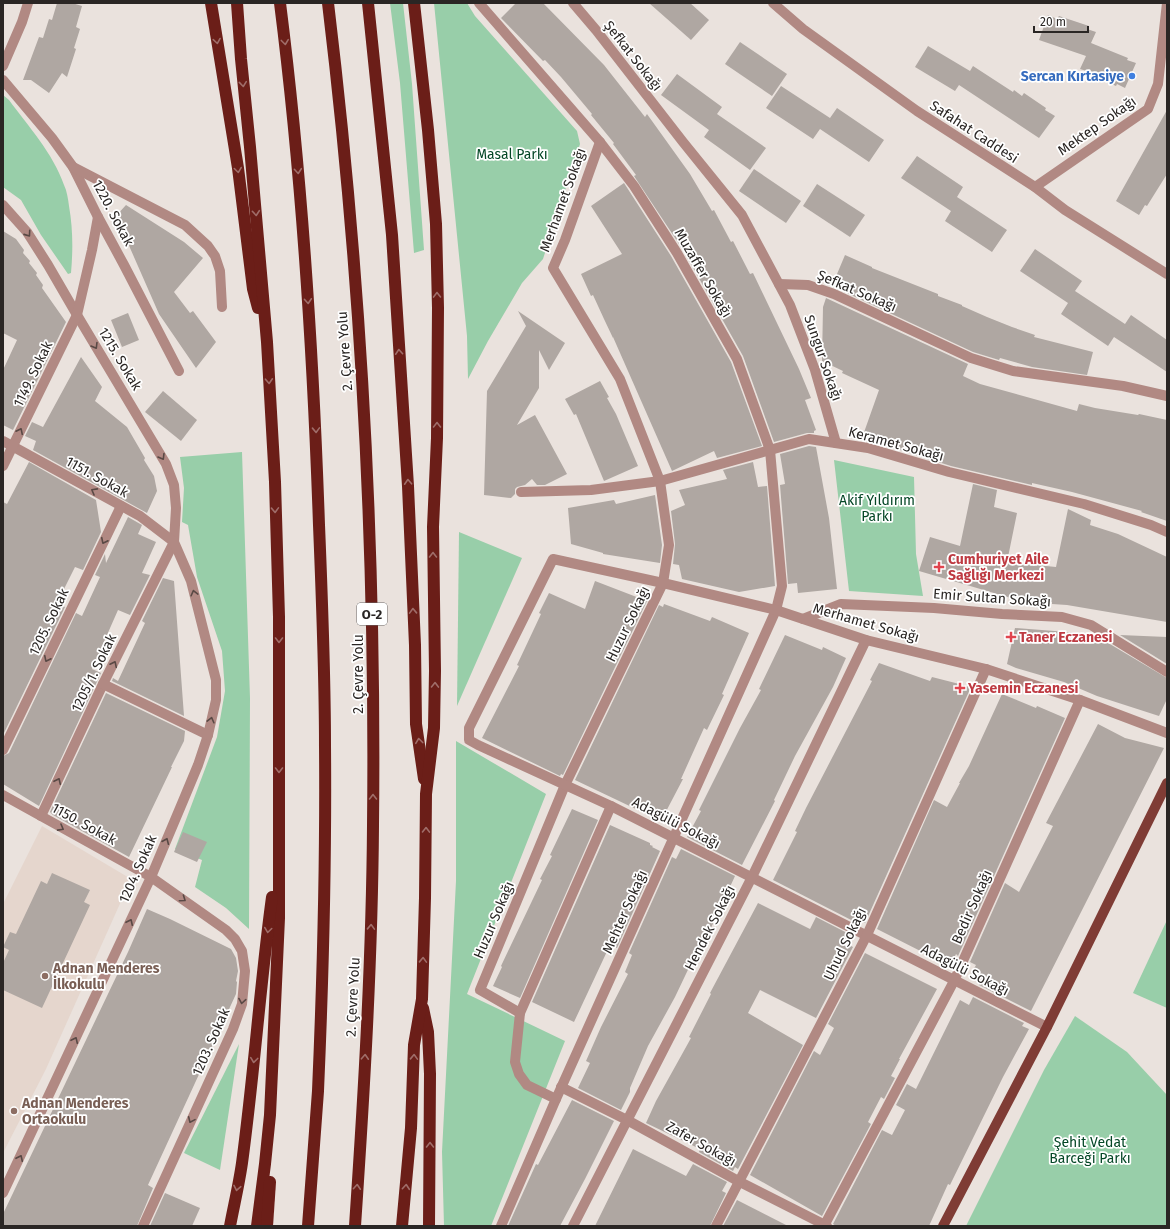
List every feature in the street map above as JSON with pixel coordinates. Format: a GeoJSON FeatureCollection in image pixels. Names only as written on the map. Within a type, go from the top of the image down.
{"type":"FeatureCollection","features":[{"type":"Feature","properties":{"kind":"highway"},"geometry":{"type":"LineString","coordinates":[[210,3],[238,168],[253,289],[267,342]]}},
{"type":"Feature","properties":{"kind":"highway"},"geometry":{"type":"LineString","coordinates":[[237,3],[267,342],[279,617],[279,918],[270,1115],[257,1226]]}},
{"type":"Feature","properties":{"kind":"highway"},"geometry":{"type":"LineString","coordinates":[[280,3],[304,234],[316,421],[325,738],[323,931],[318,1092],[308,1226]]}},
{"type":"Feature","properties":{"kind":"highway","name":"2. Çevre Yolu"},"geometry":{"type":"LineString","coordinates":[[328,3],[344,149],[354,266],[369,503],[373,636],[373,828],[370,953],[362,1118],[354,1226]]}},
{"type":"Feature","properties":{"kind":"highway"},"geometry":{"type":"LineString","coordinates":[[368,3],[392,235],[408,486],[415,645],[416,724],[426,794]]}},
{"type":"Feature","properties":{"kind":"highway"},"geometry":{"type":"LineString","coordinates":[[402,1226],[411,1128],[414,1045],[422,999],[426,794],[434,728],[435,686],[433,527],[437,438],[438,308],[435,216],[428,130],[414,3]]}},
{"type":"Feature","properties":{"kind":"highway"},"geometry":{"type":"LineString","coordinates":[[230,1226],[242,1165],[266,938],[279,850]]}},
{"type":"Feature","properties":{"kind":"highway"},"geometry":{"type":"LineString","coordinates":[[422,999],[428,1032],[430,1074],[429,1226]]}},
{"type":"Feature","properties":{"kind":"highway"},"geometry":{"type":"LineString","coordinates":[[267,1226],[271,1149],[270,1115]]}},
{"type":"Feature","properties":{"kind":"main road"},"geometry":{"type":"LineString","coordinates":[[943,1226],[1047,1027],[1167,782]]}},
{"type":"Feature","properties":{"kind":"street"},"geometry":{"type":"LineString","coordinates":[[3,66],[22,22],[28,3]]}},
{"type":"Feature","properties":{"kind":"street","name":"Muzaffer Sokağı"},"geometry":{"type":"LineString","coordinates":[[479,3],[600,142],[634,186],[677,253],[737,359],[770,450],[782,586],[776,610]]}},
{"type":"Feature","properties":{"kind":"street","name":"Şefkat Sokağı"},"geometry":{"type":"LineString","coordinates":[[573,3],[742,214],[779,284],[808,285],[834,294],[971,358],[1013,371],[1123,386],[1167,396]]}},
{"type":"Feature","properties":{"kind":"street","name":"Safahat Caddesi"},"geometry":{"type":"LineString","coordinates":[[773,3],[803,29],[917,111],[1034,187],[1065,210],[1167,274]]}},
{"type":"Feature","properties":{"kind":"street"},"geometry":{"type":"LineString","coordinates":[[1159,3],[1167,5]]}},
{"type":"Feature","properties":{"kind":"street","name":"Mektep Sokağı"},"geometry":{"type":"LineString","coordinates":[[1034,187],[1148,109],[1158,84],[1167,5]]}},
{"type":"Feature","properties":{"kind":"street","name":"1220. Sokak"},"geometry":{"type":"LineString","coordinates":[[3,80],[52,138],[73,167],[98,218],[179,371]]}},
{"type":"Feature","properties":{"kind":"street","name":"Merhamet Sokağı"},"geometry":{"type":"LineString","coordinates":[[553,268],[565,240],[600,142]]}},
{"type":"Feature","properties":{"kind":"street"},"geometry":{"type":"LineString","coordinates":[[73,167],[184,225],[208,246],[215,256],[220,271],[222,307]]}},
{"type":"Feature","properties":{"kind":"street","name":"1215. Sokak"},"geometry":{"type":"LineString","coordinates":[[3,205],[27,232],[48,265],[76,315],[166,464],[174,485],[176,508],[174,542]]}},
{"type":"Feature","properties":{"kind":"street","name":"1149. Sokak"},"geometry":{"type":"LineString","coordinates":[[3,466],[76,315],[92,250],[98,218]]}},
{"type":"Feature","properties":{"kind":"street","name":"Huzur Sokağı"},"geometry":{"type":"LineString","coordinates":[[520,1013],[480,990],[565,785],[663,582],[669,545],[660,481],[620,379],[553,268]]}},
{"type":"Feature","properties":{"kind":"street","name":"Sungur Sokağı"},"geometry":{"type":"LineString","coordinates":[[779,284],[790,305],[815,370],[836,443]]}},
{"type":"Feature","properties":{"kind":"street","name":"Keramet Sokağı"},"geometry":{"type":"LineString","coordinates":[[521,492],[591,490],[660,481],[809,439],[868,448],[949,472],[1084,504],[1151,525],[1167,532]]}},
{"type":"Feature","properties":{"kind":"street","name":"1151. Sokak"},"geometry":{"type":"LineString","coordinates":[[3,441],[140,516],[174,542]]}},
{"type":"Feature","properties":{"kind":"street","name":"1205. Sokak"},"geometry":{"type":"LineString","coordinates":[[3,750],[121,506]]}},
{"type":"Feature","properties":{"kind":"street","name":"1205/1. Sokak"},"geometry":{"type":"LineString","coordinates":[[41,816],[103,684],[174,542]]}},
{"type":"Feature","properties":{"kind":"street","name":"1204. Sokak"},"geometry":{"type":"LineString","coordinates":[[3,1193],[151,877],[198,765],[208,735],[216,700],[216,680],[191,581],[174,542]]}},
{"type":"Feature","properties":{"kind":"street","name":"Merhamet Sokağı"},"geometry":{"type":"LineString","coordinates":[[552,559],[663,582],[776,610],[866,640],[986,669],[1080,700],[1167,733]]}},
{"type":"Feature","properties":{"kind":"street","name":"Adagülü Sokağı"},"geometry":{"type":"LineString","coordinates":[[552,559],[469,728],[469,740],[491,752],[611,806],[1047,1027]]}},
{"type":"Feature","properties":{"kind":"street","name":"Emir Sultan Sokağı"},"geometry":{"type":"LineString","coordinates":[[803,619],[841,604],[934,608],[1002,614],[1062,617],[1091,625],[1167,672]]}},
{"type":"Feature","properties":{"kind":"street","name":"Mehter Sokağı"},"geometry":{"type":"LineString","coordinates":[[501,1226],[561,1087],[675,838],[776,610]]}},
{"type":"Feature","properties":{"kind":"street","name":"Hendek Sokağı"},"geometry":{"type":"LineString","coordinates":[[573,1226],[752,877],[866,640]]}},
{"type":"Feature","properties":{"kind":"street","name":"Uhud Sokağı"},"geometry":{"type":"LineString","coordinates":[[716,1226],[867,935],[986,669]]}},
{"type":"Feature","properties":{"kind":"street"},"geometry":{"type":"LineString","coordinates":[[103,684],[208,735]]}},
{"type":"Feature","properties":{"kind":"street","name":"Bedir Sokağı"},"geometry":{"type":"LineString","coordinates":[[825,1226],[954,981],[1080,700]]}},
{"type":"Feature","properties":{"kind":"street","name":"1150. Sokak"},"geometry":{"type":"LineString","coordinates":[[3,795],[151,877]]}},
{"type":"Feature","properties":{"kind":"street"},"geometry":{"type":"LineString","coordinates":[[556,1099],[527,1085],[519,1074],[515,1062],[520,1013],[611,806]]}},
{"type":"Feature","properties":{"kind":"street","name":"1203. Sokak"},"geometry":{"type":"LineString","coordinates":[[143,1226],[233,1028],[242,1004],[245,971],[242,951],[235,939],[226,930],[151,877]]}},
{"type":"Feature","properties":{"kind":"street","name":"Zafer Sokağı"},"geometry":{"type":"LineString","coordinates":[[561,1087],[627,1120],[740,1182],[825,1226]]}},
{"type":"Feature","properties":{"kind":"shaded area","name":"Adnan Menderes İlkokulu"},"geometry":{"type":"Polygon","coordinates":[[[42,826],[131,879],[46,1069],[3,1153],[3,904],[42,826]]]}},
{"type":"Feature","properties":{"kind":"green space"},"geometry":{"type":"Polygon","coordinates":[[[390,3],[403,3],[412,84],[424,250],[414,253],[400,83],[390,3]]]}},
{"type":"Feature","properties":{"kind":"green space","name":"Masal Parkı"},"geometry":{"type":"Polygon","coordinates":[[[434,3],[467,3],[475,16],[577,131],[580,144],[543,259],[522,283],[468,379],[467,336],[434,3]]]}},
{"type":"Feature","properties":{"kind":"green space"},"geometry":{"type":"Polygon","coordinates":[[[3,95],[9,100],[47,151],[67,192],[72,231],[71,273],[68,274],[41,235],[21,200],[3,187],[3,95]]]}},
{"type":"Feature","properties":{"kind":"green space"},"geometry":{"type":"Polygon","coordinates":[[[242,452],[250,698],[249,929],[226,908],[195,887],[202,860],[175,849],[217,737],[225,691],[222,651],[197,577],[188,525],[182,522],[184,488],[180,457],[242,452]]]}},
{"type":"Feature","properties":{"kind":"green space","name":"Akif Yıldırım Parkı"},"geometry":{"type":"Polygon","coordinates":[[[834,460],[914,477],[916,554],[923,596],[849,591],[834,460]]]}},
{"type":"Feature","properties":{"kind":"green space"},"geometry":{"type":"Polygon","coordinates":[[[459,532],[522,558],[457,706],[459,532]]]}},
{"type":"Feature","properties":{"kind":"green space"},"geometry":{"type":"Polygon","coordinates":[[[456,741],[546,794],[467,994],[565,1041],[491,1226],[444,1226],[442,1152],[456,881],[456,741]]]}},
{"type":"Feature","properties":{"kind":"green space"},"geometry":{"type":"Polygon","coordinates":[[[1167,920],[1167,1008],[1133,993],[1167,920]]]}},
{"type":"Feature","properties":{"kind":"green space","name":"Şehit Vedat Barceği Parkı"},"geometry":{"type":"Polygon","coordinates":[[[1075,1016],[1127,1052],[1167,1095],[1167,1226],[966,1226],[1044,1070],[1075,1016]]]}},
{"type":"Feature","properties":{"kind":"green space"},"geometry":{"type":"Polygon","coordinates":[[[239,1044],[220,1170],[184,1153],[239,1044]]]}},
{"type":"Feature","properties":{"kind":"building"},"geometry":{"type":"Polygon","coordinates":[[[57,3],[72,3],[82,6],[76,27],[80,29],[74,48],[76,49],[67,77],[62,73],[49,93],[31,80],[23,80],[39,37],[43,38],[49,19],[52,20],[57,3]]]}},
{"type":"Feature","properties":{"kind":"building"},"geometry":{"type":"Polygon","coordinates":[[[516,3],[543,3],[604,65],[645,117],[647,114],[690,174],[712,211],[714,210],[731,242],[733,241],[750,274],[753,273],[799,369],[811,398],[805,400],[816,430],[814,433],[807,433],[774,442],[743,356],[683,250],[634,176],[636,175],[613,144],[614,143],[591,115],[592,114],[561,77],[545,60],[543,61],[501,18],[516,3]]]}},
{"type":"Feature","properties":{"kind":"building"},"geometry":{"type":"Polygon","coordinates":[[[649,3],[690,3],[709,20],[691,40],[649,3]]]}},
{"type":"Feature","properties":{"kind":"building"},"geometry":{"type":"Polygon","coordinates":[[[1048,15],[1057,19],[1059,16],[1089,26],[1087,29],[1096,32],[1091,43],[1128,58],[1127,60],[1136,63],[1125,88],[1117,84],[1116,86],[1089,74],[1090,72],[1080,69],[1086,56],[1039,40],[1048,15]]]}},
{"type":"Feature","properties":{"kind":"building"},"geometry":{"type":"Polygon","coordinates":[[[740,42],[787,74],[772,96],[725,64],[740,42]]]}},
{"type":"Feature","properties":{"kind":"building"},"geometry":{"type":"Polygon","coordinates":[[[928,46],[970,71],[973,66],[1013,92],[1014,90],[1022,96],[1024,93],[1055,116],[1039,138],[959,85],[955,91],[915,67],[928,46]]]}},
{"type":"Feature","properties":{"kind":"building"},"geometry":{"type":"Polygon","coordinates":[[[677,74],[722,107],[717,114],[766,148],[750,170],[704,137],[709,130],[661,95],[677,74]]]}},
{"type":"Feature","properties":{"kind":"building"},"geometry":{"type":"Polygon","coordinates":[[[781,86],[830,118],[837,108],[884,140],[869,162],[820,129],[813,139],[766,108],[781,86]]]}},
{"type":"Feature","properties":{"kind":"building"},"geometry":{"type":"Polygon","coordinates":[[[1167,110],[1167,174],[1147,206],[1145,205],[1139,215],[1116,201],[1167,110]]]}},
{"type":"Feature","properties":{"kind":"building"},"geometry":{"type":"Polygon","coordinates":[[[917,156],[963,187],[957,197],[1007,230],[992,252],[945,221],[951,211],[901,178],[917,156]]]}},
{"type":"Feature","properties":{"kind":"building"},"geometry":{"type":"Polygon","coordinates":[[[754,169],[801,201],[786,223],[739,191],[754,169]]]}},
{"type":"Feature","properties":{"kind":"building"},"geometry":{"type":"Polygon","coordinates":[[[624,183],[671,256],[731,362],[762,446],[717,458],[714,451],[672,471],[613,337],[581,274],[622,254],[591,206],[624,183]]]}},
{"type":"Feature","properties":{"kind":"building"},"geometry":{"type":"Polygon","coordinates":[[[817,184],[865,215],[850,237],[803,206],[817,184]]]}},
{"type":"Feature","properties":{"kind":"building"},"geometry":{"type":"Polygon","coordinates":[[[126,205],[184,242],[203,258],[174,292],[190,313],[193,311],[216,342],[196,368],[159,314],[116,216],[126,205]]]}},
{"type":"Feature","properties":{"kind":"building"},"geometry":{"type":"Polygon","coordinates":[[[3,231],[16,239],[24,250],[23,253],[30,261],[29,263],[37,273],[36,275],[43,285],[42,288],[66,322],[13,430],[3,425],[3,370],[17,340],[3,333],[3,231]]]}},
{"type":"Feature","properties":{"kind":"building"},"geometry":{"type":"Polygon","coordinates":[[[1035,249],[1082,281],[1075,291],[1125,324],[1131,315],[1167,340],[1167,372],[1114,337],[1108,346],[1061,314],[1068,303],[1020,271],[1035,249]]]}},
{"type":"Feature","properties":{"kind":"building"},"geometry":{"type":"Polygon","coordinates":[[[845,255],[872,268],[938,294],[938,296],[987,317],[1035,335],[1034,337],[1093,352],[1087,375],[1032,367],[1000,358],[999,360],[973,352],[832,286],[845,255]]]}},
{"type":"Feature","properties":{"kind":"building"},"geometry":{"type":"Polygon","coordinates":[[[826,298],[968,364],[963,376],[980,384],[1077,411],[1079,404],[1167,420],[1167,521],[1141,512],[1142,511],[1072,492],[1032,483],[1032,485],[951,466],[862,438],[879,390],[842,373],[843,371],[822,361],[823,307],[826,298]]]}},
{"type":"Feature","properties":{"kind":"building"},"geometry":{"type":"Polygon","coordinates":[[[518,311],[565,343],[549,370],[539,350],[539,388],[517,425],[535,415],[567,474],[545,485],[537,485],[532,479],[525,485],[517,487],[515,489],[515,494],[511,498],[484,495],[487,391],[526,326],[518,311]]]}},
{"type":"Feature","properties":{"kind":"building"},"geometry":{"type":"Polygon","coordinates":[[[128,313],[139,340],[122,347],[111,320],[128,313]]]}},
{"type":"Feature","properties":{"kind":"building"},"geometry":{"type":"Polygon","coordinates":[[[81,357],[102,387],[95,401],[127,427],[154,476],[157,491],[147,513],[33,450],[36,441],[25,436],[32,422],[43,427],[81,357]]]}},
{"type":"Feature","properties":{"kind":"building"},"geometry":{"type":"Polygon","coordinates":[[[600,381],[609,397],[607,398],[616,414],[638,466],[604,481],[576,414],[574,415],[565,399],[600,381]]]}},
{"type":"Feature","properties":{"kind":"building"},"geometry":{"type":"Polygon","coordinates":[[[163,391],[197,420],[181,441],[145,412],[163,391]]]}},
{"type":"Feature","properties":{"kind":"building"},"geometry":{"type":"Polygon","coordinates":[[[809,446],[816,447],[829,518],[837,589],[798,593],[797,583],[788,584],[780,485],[785,484],[780,454],[809,446]]]}},
{"type":"Feature","properties":{"kind":"building"},"geometry":{"type":"Polygon","coordinates":[[[29,462],[96,500],[101,532],[83,570],[75,567],[57,603],[65,607],[3,735],[3,502],[7,504],[29,462]]]}},
{"type":"Feature","properties":{"kind":"building"},"geometry":{"type":"Polygon","coordinates":[[[753,462],[758,487],[767,486],[775,586],[739,592],[682,579],[679,565],[673,564],[675,544],[671,511],[685,505],[679,490],[727,479],[723,470],[753,462]]]}},
{"type":"Feature","properties":{"kind":"building"},"geometry":{"type":"Polygon","coordinates":[[[973,484],[997,490],[994,507],[1017,513],[1007,562],[1056,567],[1068,509],[1091,520],[1090,525],[1118,534],[1167,557],[1167,622],[1067,605],[1052,604],[1052,602],[1011,598],[919,571],[930,537],[960,546],[973,484]]]}},
{"type":"Feature","properties":{"kind":"building"},"geometry":{"type":"Polygon","coordinates":[[[655,495],[662,545],[660,563],[603,554],[571,544],[568,508],[614,500],[616,504],[655,495]]]}},
{"type":"Feature","properties":{"kind":"building"},"geometry":{"type":"Polygon","coordinates":[[[128,517],[142,525],[138,534],[156,542],[142,573],[150,575],[130,615],[118,610],[92,669],[101,673],[39,806],[3,784],[3,756],[9,753],[76,613],[82,616],[100,577],[95,575],[105,554],[106,563],[128,517]]]}},
{"type":"Feature","properties":{"kind":"building"},"geometry":{"type":"Polygon","coordinates":[[[163,578],[174,581],[184,716],[112,681],[113,678],[118,681],[145,623],[142,621],[163,578]]]}},
{"type":"Feature","properties":{"kind":"building"},"geometry":{"type":"Polygon","coordinates":[[[595,581],[647,601],[563,775],[561,774],[560,776],[482,738],[519,666],[517,665],[541,614],[539,613],[549,593],[585,609],[595,581]]]}},
{"type":"Feature","properties":{"kind":"building"},"geometry":{"type":"Polygon","coordinates":[[[664,604],[710,621],[712,617],[749,633],[722,694],[724,695],[707,730],[704,728],[681,779],[683,779],[661,821],[575,780],[659,605],[663,607],[664,604]]]}},
{"type":"Feature","properties":{"kind":"building"},"geometry":{"type":"Polygon","coordinates":[[[1015,628],[1093,634],[1167,678],[1167,699],[1159,716],[1097,696],[1064,682],[1007,664],[1015,628]]]}},
{"type":"Feature","properties":{"kind":"building"},"geometry":{"type":"Polygon","coordinates":[[[785,635],[822,650],[823,647],[846,658],[833,687],[795,756],[774,800],[775,801],[742,865],[687,837],[701,811],[699,810],[740,728],[761,690],[759,689],[785,635]]]}},
{"type":"Feature","properties":{"kind":"building"},"geometry":{"type":"Polygon","coordinates":[[[1120,635],[1167,637],[1167,664],[1120,635]]]}},
{"type":"Feature","properties":{"kind":"building"},"geometry":{"type":"Polygon","coordinates":[[[879,663],[930,681],[932,677],[971,687],[865,923],[861,921],[859,924],[773,880],[797,832],[795,831],[806,808],[872,681],[870,680],[879,663]]]}},
{"type":"Feature","properties":{"kind":"building"},"geometry":{"type":"Polygon","coordinates":[[[106,693],[185,731],[184,741],[129,857],[50,812],[106,693]]]}},
{"type":"Feature","properties":{"kind":"building"},"geometry":{"type":"Polygon","coordinates":[[[1002,694],[1036,708],[1037,706],[1065,718],[958,956],[956,954],[950,966],[877,929],[934,800],[947,807],[969,766],[1002,694]]]}},
{"type":"Feature","properties":{"kind":"building"},"geometry":{"type":"Polygon","coordinates":[[[1098,724],[1125,738],[1164,748],[1031,1011],[979,985],[981,981],[970,976],[976,965],[970,962],[1005,883],[1019,892],[1053,826],[1046,823],[1098,724]]]}},
{"type":"Feature","properties":{"kind":"building"},"geometry":{"type":"Polygon","coordinates":[[[572,809],[598,820],[520,998],[493,986],[542,880],[540,879],[552,856],[550,855],[572,809]]]}},
{"type":"Feature","properties":{"kind":"building"},"geometry":{"type":"Polygon","coordinates":[[[610,825],[650,843],[650,845],[653,846],[652,847],[660,851],[617,948],[610,945],[574,1022],[532,1002],[610,825]]]}},
{"type":"Feature","properties":{"kind":"building"},"geometry":{"type":"Polygon","coordinates":[[[183,832],[207,842],[197,862],[174,852],[183,832]]]}},
{"type":"Feature","properties":{"kind":"building"},"geometry":{"type":"Polygon","coordinates":[[[681,849],[735,876],[698,956],[695,955],[675,997],[648,1046],[630,1088],[630,1092],[621,1110],[578,1088],[590,1063],[586,1061],[601,1027],[628,974],[625,972],[632,955],[629,953],[672,857],[676,859],[681,849]]]}},
{"type":"Feature","properties":{"kind":"building"},"geometry":{"type":"Polygon","coordinates":[[[52,873],[90,890],[84,902],[90,905],[42,1008],[3,990],[3,963],[9,950],[3,947],[10,932],[16,934],[41,881],[47,884],[52,873]]]}},
{"type":"Feature","properties":{"kind":"building"},"geometry":{"type":"Polygon","coordinates":[[[758,903],[810,929],[816,917],[853,936],[849,945],[853,947],[816,1018],[760,990],[748,1013],[803,1045],[738,1169],[735,1167],[733,1171],[699,1152],[700,1149],[646,1123],[656,1101],[691,1038],[689,1037],[711,994],[710,993],[758,903]]]}},
{"type":"Feature","properties":{"kind":"building"},"geometry":{"type":"Polygon","coordinates":[[[147,909],[231,949],[236,958],[238,971],[236,994],[148,1185],[153,1188],[137,1226],[3,1226],[3,1214],[147,909]]]}},
{"type":"Feature","properties":{"kind":"building"},"geometry":{"type":"Polygon","coordinates":[[[865,953],[937,989],[899,1059],[891,1076],[895,1078],[884,1099],[881,1097],[868,1122],[871,1124],[822,1216],[750,1175],[814,1051],[820,1055],[834,1028],[828,1024],[865,953]]]}},
{"type":"Feature","properties":{"kind":"building"},"geometry":{"type":"Polygon","coordinates":[[[973,997],[1024,1023],[1022,1026],[1029,1029],[1003,1077],[950,1185],[948,1184],[929,1226],[836,1226],[833,1224],[882,1130],[892,1135],[905,1110],[896,1105],[907,1084],[916,1089],[960,1000],[969,1005],[973,997]]]}},
{"type":"Feature","properties":{"kind":"building"},"geometry":{"type":"Polygon","coordinates":[[[572,1100],[614,1121],[585,1179],[560,1226],[508,1226],[536,1164],[538,1165],[572,1100]]]}},
{"type":"Feature","properties":{"kind":"building"},"geometry":{"type":"Polygon","coordinates":[[[633,1149],[686,1176],[693,1164],[727,1182],[722,1191],[726,1193],[710,1226],[595,1226],[633,1149]]]}},
{"type":"Feature","properties":{"kind":"building"},"geometry":{"type":"Polygon","coordinates":[[[165,1193],[200,1208],[192,1226],[150,1226],[165,1193]]]}},
{"type":"Feature","properties":{"kind":"building"},"geometry":{"type":"Polygon","coordinates":[[[737,1200],[788,1226],[723,1226],[737,1200]]]}},
{"type":"Feature","properties":{"kind":"place","name":"Sercan Kırtasiye"},"geometry":{"type":"Point","coordinates":[1132,76]}},
{"type":"Feature","properties":{"kind":"place","name":"Cumhuriyet Aile Sağlığı Merkezi"},"geometry":{"type":"Point","coordinates":[939,567]}},
{"type":"Feature","properties":{"kind":"place","name":"Taner Eczanesi"},"geometry":{"type":"Point","coordinates":[1011,637]}},
{"type":"Feature","properties":{"kind":"place","name":"Yasemin Eczanesi"},"geometry":{"type":"Point","coordinates":[960,688]}},
{"type":"Feature","properties":{"kind":"place","name":"Adnan Menderes İlkokulu"},"geometry":{"type":"Point","coordinates":[45,976]}},
{"type":"Feature","properties":{"kind":"place","name":"Adnan Menderes Ortaokulu"},"geometry":{"type":"Point","coordinates":[14,1111]}}]}
